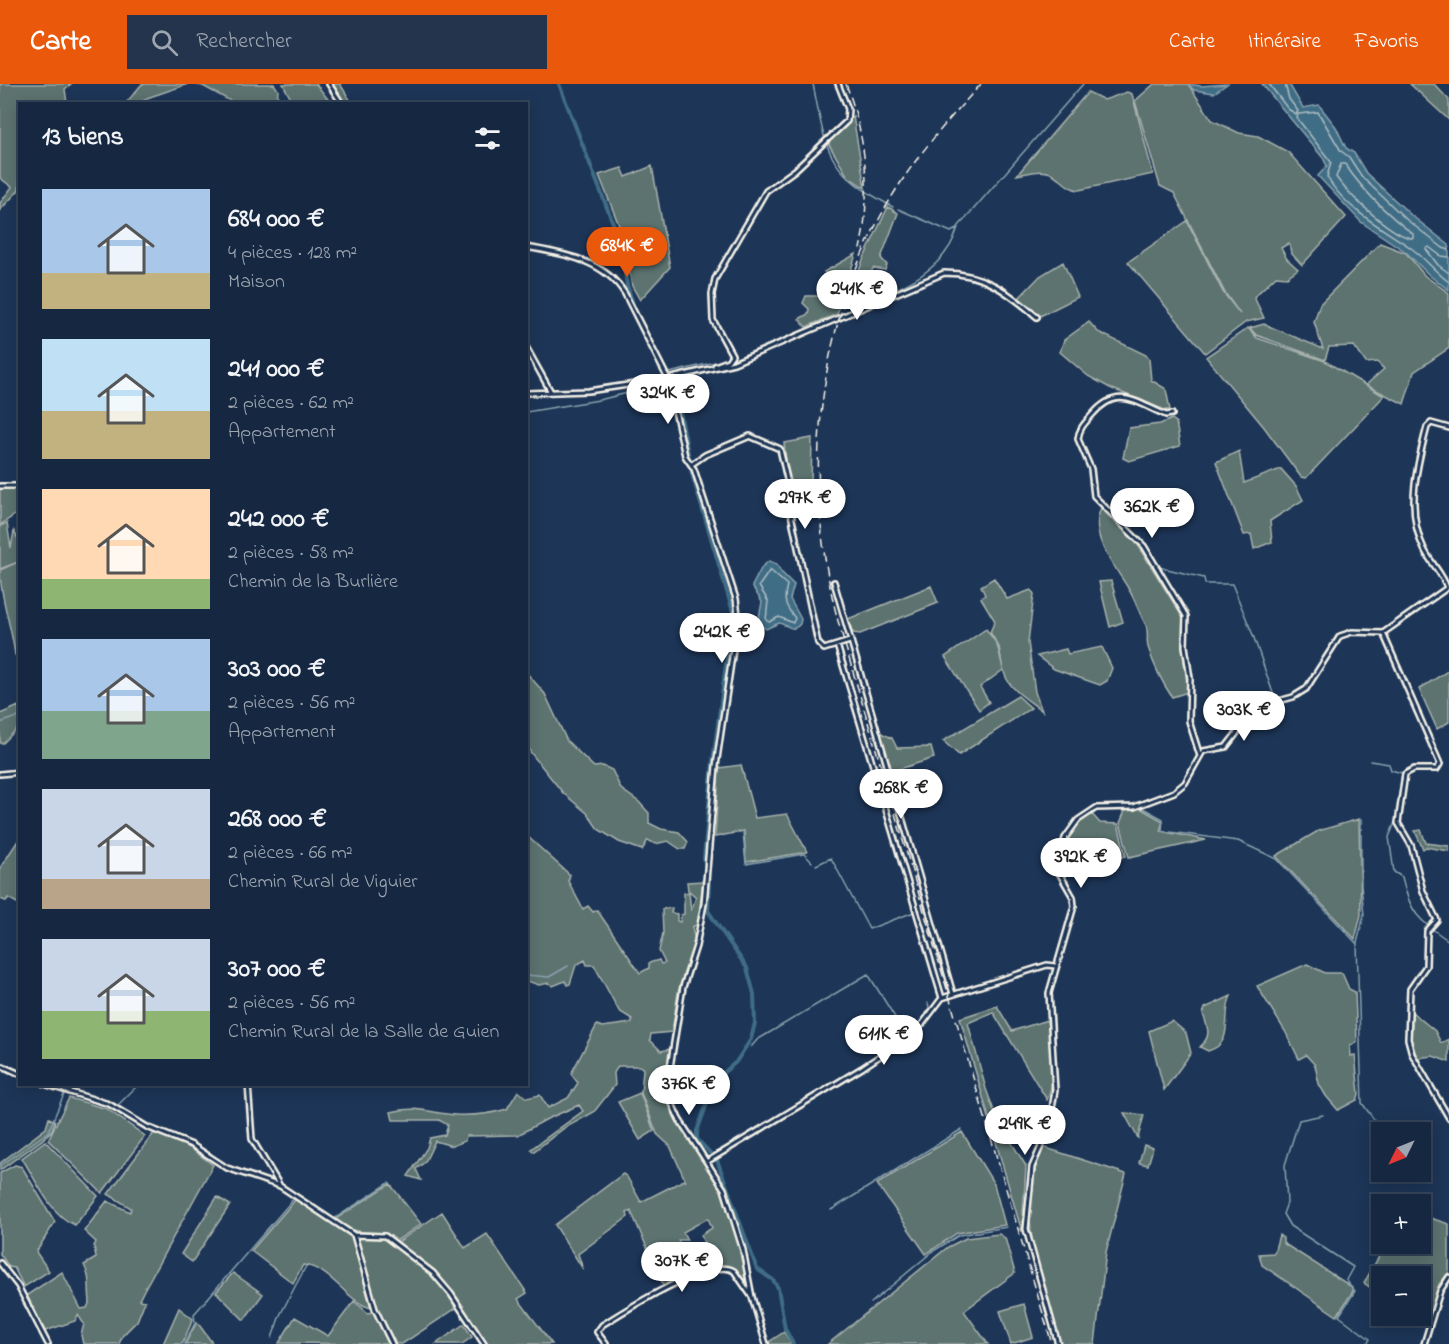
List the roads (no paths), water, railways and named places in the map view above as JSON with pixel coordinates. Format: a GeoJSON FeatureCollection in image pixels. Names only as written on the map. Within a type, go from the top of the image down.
{"type":"FeatureCollection","features":[{"type":"Feature","properties":{"kind":"street"},"geometry":{"type":"LineString","coordinates":[[329,84],[341,102]]}},
{"type":"Feature","properties":{"kind":"street"},"geometry":{"type":"LineString","coordinates":[[708,369],[728,361],[732,355],[713,320],[712,294],[717,276],[766,191],[844,127],[849,117],[838,84]]}},
{"type":"Feature","properties":{"kind":"street"},"geometry":{"type":"LineString","coordinates":[[528,247],[580,258],[597,267],[618,284],[670,378],[688,459],[736,599],[738,615],[718,756],[699,937],[683,987],[668,1080],[676,1113],[724,1189],[750,1274],[752,1297],[766,1344]]}},
{"type":"Feature","properties":{"kind":"street"},"geometry":{"type":"LineString","coordinates":[[528,393],[588,391],[670,378],[708,369],[757,354],[944,273],[974,276],[996,284],[1037,317]]}},
{"type":"Feature","properties":{"kind":"street"},"geometry":{"type":"LineString","coordinates":[[528,350],[547,381],[551,392]]}},
{"type":"Feature","properties":{"kind":"street"},"geometry":{"type":"LineString","coordinates":[[1172,414],[1163,414],[1125,398],[1111,399],[1100,406],[1083,426],[1078,439],[1091,469],[1094,495],[1144,546],[1186,616],[1185,646],[1191,690],[1189,721],[1200,756]]}},
{"type":"Feature","properties":{"kind":"street"},"geometry":{"type":"LineString","coordinates":[[1058,1344],[1026,1229],[1032,1167],[1049,1128],[1055,1090],[1048,1007],[1055,966],[1074,906],[1073,897],[1057,868],[1058,859],[1070,828],[1091,810],[1134,807],[1174,792],[1185,783],[1206,749],[1226,747],[1261,704],[1293,698],[1306,689],[1340,636],[1352,633],[1382,633],[1448,588],[1418,536],[1414,507],[1415,481],[1427,427],[1431,423],[1438,423],[1449,428]]}},
{"type":"Feature","properties":{"kind":"street"},"geometry":{"type":"LineString","coordinates":[[691,464],[705,455],[750,436],[780,449],[788,479],[792,519],[818,643],[824,649],[850,641]]}},
{"type":"Feature","properties":{"kind":"street"},"geometry":{"type":"LineString","coordinates":[[0,486],[18,486]]}},
{"type":"Feature","properties":{"kind":"street"},"geometry":{"type":"LineString","coordinates":[[834,582],[953,994]]}},
{"type":"Feature","properties":{"kind":"street"},"geometry":{"type":"LineString","coordinates":[[1382,633],[1439,761],[1437,769],[1414,769],[1405,774],[1398,823],[1411,845],[1423,891],[1437,918],[1436,922],[1429,927],[1426,966],[1410,989],[1407,1039],[1412,1054],[1449,1118]]}},
{"type":"Feature","properties":{"kind":"street"},"geometry":{"type":"LineString","coordinates":[[837,645],[942,998]]}},
{"type":"Feature","properties":{"kind":"street"},"geometry":{"type":"LineString","coordinates":[[0,774],[18,772]]}},
{"type":"Feature","properties":{"kind":"street"},"geometry":{"type":"LineString","coordinates":[[708,1161],[862,1068],[917,1031],[942,998],[1047,965],[1055,966]]}},
{"type":"Feature","properties":{"kind":"street"},"geometry":{"type":"LineString","coordinates":[[0,1065],[18,1073]]}},
{"type":"Feature","properties":{"kind":"street"},"geometry":{"type":"LineString","coordinates":[[50,1086],[109,1104],[147,1127],[192,1145],[227,1168],[280,1186],[354,1235],[385,1236],[433,1273],[451,1294],[484,1344]]}},
{"type":"Feature","properties":{"kind":"street"},"geometry":{"type":"LineString","coordinates":[[248,1086],[252,1139],[280,1186]]}},
{"type":"Feature","properties":{"kind":"street"},"geometry":{"type":"LineString","coordinates":[[354,1235],[375,1310],[392,1344]]}},
{"type":"Feature","properties":{"kind":"street"},"geometry":{"type":"LineString","coordinates":[[0,1263],[18,1286],[48,1344]]}},
{"type":"Feature","properties":{"kind":"street"},"geometry":{"type":"LineString","coordinates":[[606,1344],[597,1332],[602,1325],[652,1293],[721,1268],[734,1271],[752,1297]]}},
{"type":"Feature","properties":{"kind":"street"},"geometry":{"type":"LineString","coordinates":[[1424,1344],[1440,1291],[1449,1277]]}},
{"type":"Feature","properties":{"kind":"water"},"geometry":{"type":"Polygon","coordinates":[[[1188,84],[1201,86],[1227,84],[1214,93],[1194,90],[1188,84]]]}},
{"type":"Feature","properties":{"kind":"water"},"geometry":{"type":"Polygon","coordinates":[[[1262,84],[1289,84],[1303,108],[1319,105],[1336,127],[1346,148],[1354,153],[1366,173],[1411,215],[1449,245],[1449,290],[1430,276],[1406,252],[1361,222],[1318,176],[1327,166],[1323,158],[1262,84]]]}},
{"type":"Feature","properties":{"kind":"water"},"geometry":{"type":"Polygon","coordinates":[[[769,561],[777,564],[781,572],[794,585],[790,599],[801,619],[800,624],[795,628],[779,623],[766,629],[758,623],[762,602],[752,586],[762,567],[769,561]]]}},
{"type":"Feature","properties":{"kind":"waterway"},"geometry":{"type":"LineString","coordinates":[[559,84],[618,236],[627,285],[637,316]]}},
{"type":"Feature","properties":{"kind":"waterway"},"geometry":{"type":"LineString","coordinates":[[813,84],[822,128],[833,159],[854,183],[893,207]]}},
{"type":"Feature","properties":{"kind":"waterway"},"geometry":{"type":"LineString","coordinates":[[852,309],[900,288],[942,258],[958,227],[1083,84]]}},
{"type":"Feature","properties":{"kind":"waterway"},"geometry":{"type":"LineString","coordinates":[[898,209],[951,232],[958,228]]}},
{"type":"Feature","properties":{"kind":"waterway"},"geometry":{"type":"LineString","coordinates":[[734,359],[846,312]]}},
{"type":"Feature","properties":{"kind":"waterway"},"geometry":{"type":"LineString","coordinates":[[645,330],[676,391],[692,474],[733,612],[713,761],[704,858],[709,881],[708,911],[747,968],[754,994],[755,1023],[751,1039],[736,1062],[716,1079],[697,1131],[697,1139],[711,1154]]}},
{"type":"Feature","properties":{"kind":"waterway"},"geometry":{"type":"LineString","coordinates":[[669,373],[728,359]]}},
{"type":"Feature","properties":{"kind":"waterway"},"geometry":{"type":"LineString","coordinates":[[528,412],[599,400],[664,384]]}},
{"type":"Feature","properties":{"kind":"waterway"},"geometry":{"type":"LineString","coordinates":[[1159,567],[1204,578],[1205,584],[1232,584],[1253,635],[1275,699]]}},
{"type":"Feature","properties":{"kind":"waterway"},"geometry":{"type":"LineString","coordinates":[[0,723],[18,717]]}},
{"type":"Feature","properties":{"kind":"waterway"},"geometry":{"type":"LineString","coordinates":[[1370,761],[1389,764],[1391,770],[1402,773],[1396,820],[1389,837],[1394,872],[1402,877],[1408,900],[1417,915],[1449,941]]}},
{"type":"Feature","properties":{"kind":"waterway"},"geometry":{"type":"LineString","coordinates":[[1141,807],[1163,819],[1162,831],[1238,841],[1277,859],[1357,944],[1362,1103],[1376,1122]]}},
{"type":"Feature","properties":{"kind":"waterway"},"geometry":{"type":"LineString","coordinates":[[1357,943],[1364,915],[1361,885],[1361,819]]}},
{"type":"Feature","properties":{"kind":"waterway"},"geometry":{"type":"LineString","coordinates":[[743,833],[746,864],[804,854],[812,862]]}},
{"type":"Feature","properties":{"kind":"waterway"},"geometry":{"type":"LineString","coordinates":[[816,865],[831,858],[869,929],[914,912]]}},
{"type":"Feature","properties":{"kind":"waterway"},"geometry":{"type":"LineString","coordinates":[[528,975],[549,977],[568,966]]}},
{"type":"Feature","properties":{"kind":"waterway"},"geometry":{"type":"LineString","coordinates":[[751,1047],[757,1040],[868,974],[906,1035],[919,1025]]}},
{"type":"Feature","properties":{"kind":"waterway"},"geometry":{"type":"LineString","coordinates":[[926,1017],[928,1003]]}},
{"type":"Feature","properties":{"kind":"waterway"},"geometry":{"type":"LineString","coordinates":[[817,1098],[856,1075]]}},
{"type":"Feature","properties":{"kind":"waterway"},"geometry":{"type":"LineString","coordinates":[[0,1166],[48,1132],[65,1092],[64,1086]]}},
{"type":"Feature","properties":{"kind":"waterway"},"geometry":{"type":"LineString","coordinates":[[118,1105],[137,1086]]}},
{"type":"Feature","properties":{"kind":"waterway"},"geometry":{"type":"LineString","coordinates":[[1323,1115],[1299,1120],[1285,1165],[1287,1203],[1283,1214],[1290,1226],[1353,1267],[1346,1280],[1355,1291],[1339,1316],[1370,1339],[1367,1344]]}},
{"type":"Feature","properties":{"kind":"waterway"},"geometry":{"type":"LineString","coordinates":[[831,1210],[962,1129]]}},
{"type":"Feature","properties":{"kind":"waterway"},"geometry":{"type":"LineString","coordinates":[[717,1160],[757,1269],[773,1280],[778,1288],[785,1329],[793,1344]]}},
{"type":"Feature","properties":{"kind":"waterway"},"geometry":{"type":"LineString","coordinates":[[334,1219],[389,1183]]}},
{"type":"Feature","properties":{"kind":"waterway"},"geometry":{"type":"LineString","coordinates":[[184,1344],[195,1323],[194,1314],[295,1197]]}},
{"type":"Feature","properties":{"kind":"waterway"},"geometry":{"type":"LineString","coordinates":[[871,1303],[932,1252],[959,1235],[1007,1227]]}},
{"type":"Feature","properties":{"kind":"waterway"},"geometry":{"type":"LineString","coordinates":[[272,1338],[280,1315],[306,1266]]}},
{"type":"Feature","properties":{"kind":"railway"},"geometry":{"type":"LineString","coordinates":[[846,84],[858,124],[865,165],[866,207],[860,249]]}},
{"type":"Feature","properties":{"kind":"railway"},"geometry":{"type":"LineString","coordinates":[[981,84],[933,139],[891,198],[865,247],[845,298],[831,350],[822,404],[818,459],[820,513],[827,568],[838,621],[1052,1344]]}}]}
